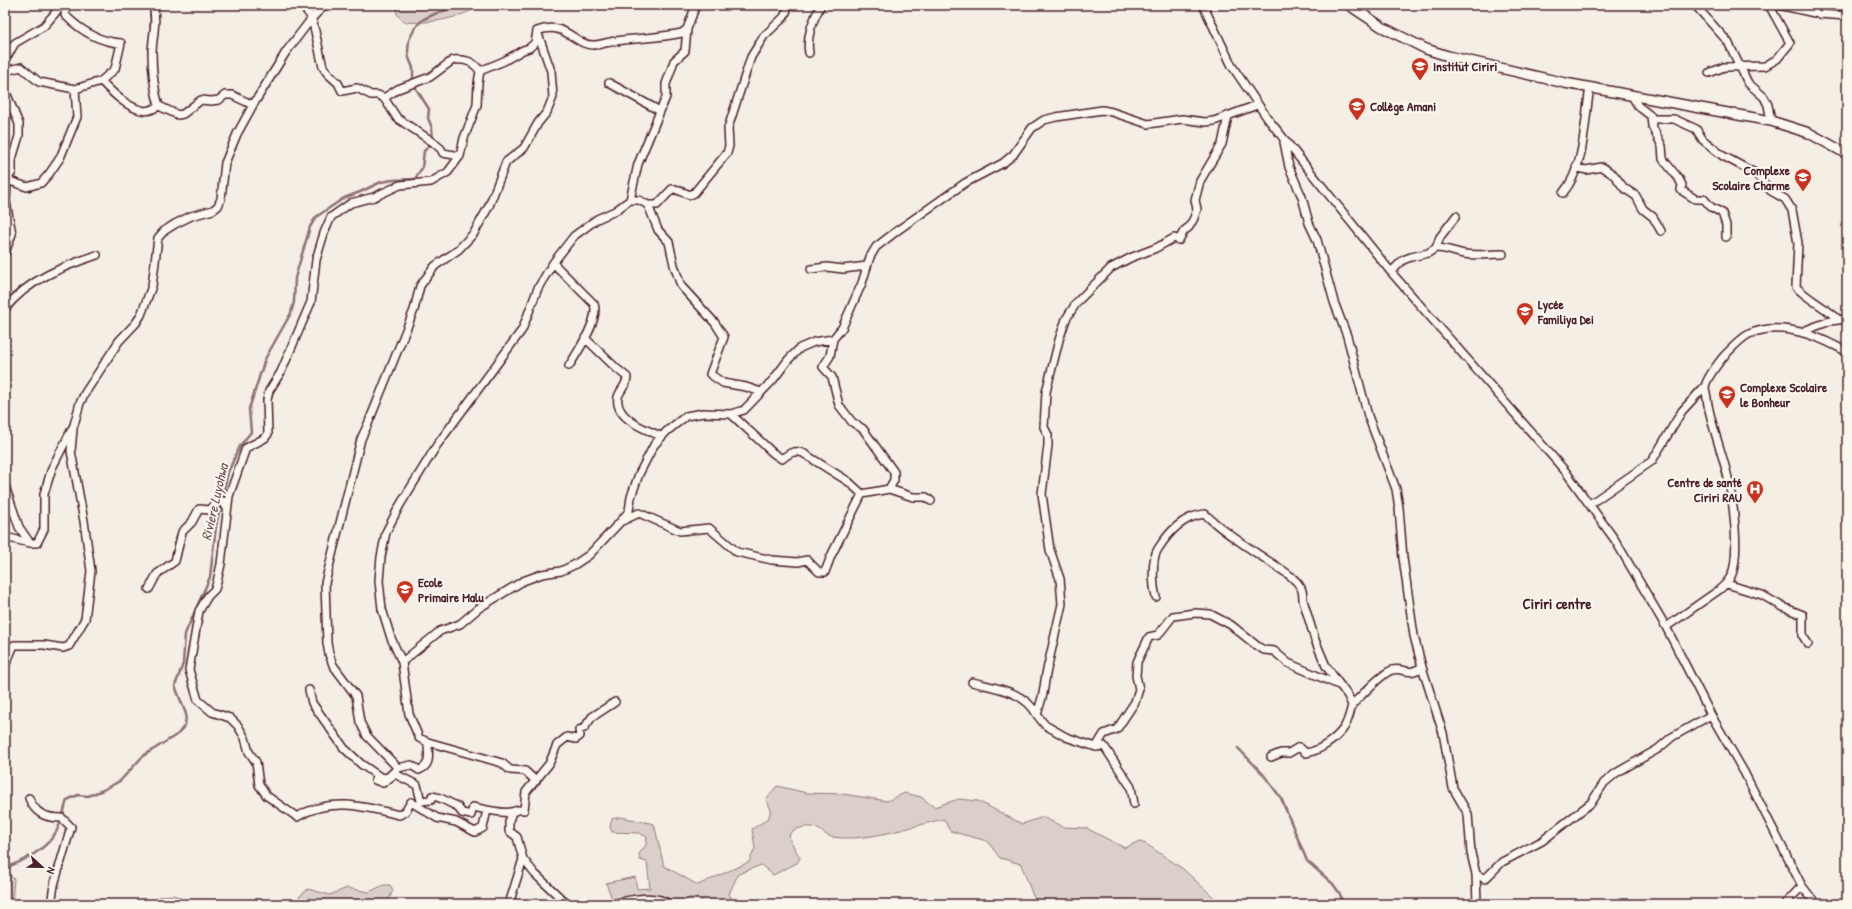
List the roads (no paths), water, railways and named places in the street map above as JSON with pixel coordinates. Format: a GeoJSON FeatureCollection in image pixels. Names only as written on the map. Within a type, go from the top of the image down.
{"type":"FeatureCollection","features":[{"type":"Feature","properties":{"kind":"street"},"geometry":{"type":"LineString","coordinates":[[6,57],[15,43],[44,26],[62,5]]}},
{"type":"Feature","properties":{"kind":"street"},"geometry":{"type":"LineString","coordinates":[[5,71],[21,67],[38,82],[75,90],[101,81],[115,69],[121,43],[101,40],[73,23],[65,15],[66,5]]}},
{"type":"Feature","properties":{"kind":"street"},"geometry":{"type":"LineString","coordinates":[[153,5],[156,15],[152,51],[155,91],[159,106],[178,116],[184,114],[201,100],[219,100],[224,95],[232,95],[253,105]]}},
{"type":"Feature","properties":{"kind":"street"},"geometry":{"type":"LineString","coordinates":[[302,5],[312,18],[323,67],[338,83],[342,91],[357,88],[371,95],[378,95],[384,98],[397,118],[433,142],[441,149],[443,153],[460,156]]}},
{"type":"Feature","properties":{"kind":"street"},"geometry":{"type":"LineString","coordinates":[[5,666],[14,645],[44,645],[63,648],[69,646],[85,619],[91,571],[84,521],[71,451],[74,425],[80,403],[119,341],[136,323],[141,315],[152,286],[158,238],[164,231],[175,224],[191,216],[213,210],[218,206],[221,199],[225,163],[231,147],[253,105],[286,52],[312,18],[325,5]]}},
{"type":"Feature","properties":{"kind":"street"},"geometry":{"type":"LineString","coordinates":[[630,200],[638,164],[666,97],[666,84],[674,61],[685,52],[687,28],[696,5]]}},
{"type":"Feature","properties":{"kind":"street"},"geometry":{"type":"LineString","coordinates":[[536,781],[525,771],[510,770],[502,763],[428,742],[419,738],[409,714],[402,662],[391,638],[382,609],[380,558],[386,532],[400,505],[438,445],[522,330],[538,288],[553,263],[574,236],[586,226],[630,200],[639,200],[648,204],[657,205],[672,190],[675,189],[690,195],[694,193],[721,162],[730,146],[728,128],[751,57],[764,36],[784,17],[789,5]]}},
{"type":"Feature","properties":{"kind":"street"},"geometry":{"type":"LineString","coordinates":[[809,53],[807,41],[816,13],[821,5]]}},
{"type":"Feature","properties":{"kind":"street"},"geometry":{"type":"LineString","coordinates":[[1203,5],[1232,66],[1257,105],[1391,272],[1566,472],[1615,540],[1666,627],[1710,715],[1744,772],[1802,886],[1816,904]]}},
{"type":"Feature","properties":{"kind":"street"},"geometry":{"type":"LineString","coordinates":[[1349,5],[1382,27],[1426,49],[1505,70],[1590,88],[1771,121],[1809,133],[1847,154]]}},
{"type":"Feature","properties":{"kind":"street"},"geometry":{"type":"LineString","coordinates":[[1695,5],[1728,42],[1748,82],[1764,97],[1768,105],[1771,121]]}},
{"type":"Feature","properties":{"kind":"street"},"geometry":{"type":"LineString","coordinates":[[1709,73],[1724,67],[1741,66],[1754,68],[1765,66],[1777,59],[1790,43],[1769,5]]}},
{"type":"Feature","properties":{"kind":"street"},"geometry":{"type":"LineString","coordinates":[[1779,5],[1819,14],[1847,16]]}},
{"type":"Feature","properties":{"kind":"street"},"geometry":{"type":"LineString","coordinates":[[537,31],[546,28],[555,28],[569,33],[588,45],[594,46],[613,41],[676,35],[682,33],[687,28]]}},
{"type":"Feature","properties":{"kind":"street"},"geometry":{"type":"LineString","coordinates":[[480,71],[504,62],[529,48],[535,43],[537,31]]}},
{"type":"Feature","properties":{"kind":"street"},"geometry":{"type":"LineString","coordinates":[[398,768],[368,736],[360,722],[356,696],[333,665],[329,654],[324,599],[328,569],[360,439],[368,424],[414,310],[420,286],[435,266],[458,250],[474,233],[489,206],[506,162],[524,148],[538,123],[547,112],[553,97],[551,71],[537,31]]}},
{"type":"Feature","properties":{"kind":"street"},"geometry":{"type":"LineString","coordinates":[[384,98],[398,89],[430,77],[453,60],[468,61],[475,65],[480,71],[476,106],[464,138],[460,156],[448,172],[441,178],[431,182],[400,185],[374,197],[351,203],[331,218],[324,233],[316,260],[309,307],[281,372],[269,391],[267,400],[268,434],[265,438],[246,448],[229,496],[226,507],[224,541],[219,576],[215,589],[208,596],[199,611],[189,670],[198,700],[212,712],[230,718],[241,732],[249,752],[256,762],[259,785],[267,796],[297,817],[307,811],[316,810],[321,806],[346,804],[399,815],[405,812],[411,802],[437,818],[456,822],[475,832],[483,828],[487,810]]}},
{"type":"Feature","properties":{"kind":"street"},"geometry":{"type":"LineString","coordinates":[[101,81],[118,98],[141,110],[150,111],[159,106]]}},
{"type":"Feature","properties":{"kind":"street"},"geometry":{"type":"LineString","coordinates":[[609,83],[660,111]]}},
{"type":"Feature","properties":{"kind":"street"},"geometry":{"type":"LineString","coordinates":[[1563,193],[1570,185],[1583,148],[1590,88]]}},
{"type":"Feature","properties":{"kind":"street"},"geometry":{"type":"LineString","coordinates":[[5,90],[19,124],[19,136],[12,159],[12,172],[7,180],[6,202],[12,234],[5,252]]}},
{"type":"Feature","properties":{"kind":"street"},"geometry":{"type":"LineString","coordinates":[[7,180],[27,187],[41,183],[49,174],[60,158],[77,117],[75,90]]}},
{"type":"Feature","properties":{"kind":"street"},"geometry":{"type":"LineString","coordinates":[[1632,96],[1638,106],[1652,116],[1652,126],[1662,146],[1663,159],[1679,179],[1682,185],[1681,190],[1695,198],[1704,199],[1711,207],[1722,213],[1726,225],[1726,237]]}},
{"type":"Feature","properties":{"kind":"street"},"geometry":{"type":"LineString","coordinates":[[890,489],[894,480],[894,472],[863,429],[852,422],[839,405],[832,377],[823,367],[830,356],[833,339],[842,328],[856,296],[870,257],[876,247],[964,183],[1003,163],[1013,155],[1032,128],[1044,120],[1102,110],[1148,124],[1182,119],[1205,122],[1228,116],[1257,105]]}},
{"type":"Feature","properties":{"kind":"street"},"geometry":{"type":"LineString","coordinates":[[1037,715],[1043,694],[1062,604],[1060,579],[1050,550],[1042,494],[1048,445],[1048,435],[1044,427],[1046,392],[1059,340],[1066,319],[1077,302],[1111,268],[1130,258],[1156,248],[1174,238],[1179,240],[1184,231],[1190,227],[1197,209],[1195,200],[1200,181],[1222,144],[1228,116]]}},
{"type":"Feature","properties":{"kind":"street"},"geometry":{"type":"LineString","coordinates":[[1652,119],[1674,119],[1696,129],[1703,140],[1723,156],[1755,173],[1771,191],[1785,199],[1792,210],[1798,243],[1796,287],[1811,300],[1820,304],[1838,319]]}},
{"type":"Feature","properties":{"kind":"street"},"geometry":{"type":"LineString","coordinates":[[1283,138],[1290,167],[1302,197],[1308,223],[1317,240],[1334,302],[1347,336],[1368,416],[1396,489],[1400,508],[1403,558],[1408,596],[1422,667],[1443,734],[1453,788],[1468,814],[1471,853],[1476,874],[1477,904]]}},
{"type":"Feature","properties":{"kind":"street"},"geometry":{"type":"LineString","coordinates":[[1576,167],[1586,170],[1602,168],[1614,175],[1624,188],[1636,196],[1643,209],[1654,217],[1661,231]]}},
{"type":"Feature","properties":{"kind":"street"},"geometry":{"type":"LineString","coordinates":[[648,204],[658,230],[669,242],[674,265],[681,286],[715,323],[724,337],[710,374],[723,384],[746,387],[761,392]]}},
{"type":"Feature","properties":{"kind":"street"},"geometry":{"type":"LineString","coordinates":[[1436,248],[1440,237],[1456,216]]}},
{"type":"Feature","properties":{"kind":"street"},"geometry":{"type":"LineString","coordinates":[[1391,272],[1403,260],[1411,256],[1428,253],[1436,248],[1451,249],[1463,254],[1503,254]]}},
{"type":"Feature","properties":{"kind":"street"},"geometry":{"type":"LineString","coordinates":[[5,309],[22,292],[61,267],[97,255]]}},
{"type":"Feature","properties":{"kind":"street"},"geometry":{"type":"LineString","coordinates":[[553,263],[594,304],[596,309],[585,338],[569,366]]}},
{"type":"Feature","properties":{"kind":"street"},"geometry":{"type":"LineString","coordinates":[[811,269],[827,267],[843,269],[867,266]]}},
{"type":"Feature","properties":{"kind":"street"},"geometry":{"type":"LineString","coordinates":[[1801,332],[1838,319],[1847,319]]}},
{"type":"Feature","properties":{"kind":"street"},"geometry":{"type":"LineString","coordinates":[[1590,504],[1652,461],[1682,411],[1705,386],[1718,363],[1734,346],[1749,335],[1767,329],[1790,330],[1801,332],[1847,352]]}},
{"type":"Feature","properties":{"kind":"street"},"geometry":{"type":"LineString","coordinates":[[585,338],[627,377],[627,381],[618,395],[617,403],[624,415],[644,430],[661,436]]}},
{"type":"Feature","properties":{"kind":"street"},"geometry":{"type":"LineString","coordinates":[[402,662],[440,631],[460,624],[480,608],[523,581],[542,574],[561,571],[574,565],[589,555],[629,511],[631,497],[646,458],[654,445],[661,436],[686,416],[731,414],[744,410],[773,380],[788,360],[800,348],[814,342],[833,339]]}},
{"type":"Feature","properties":{"kind":"street"},"geometry":{"type":"LineString","coordinates":[[1666,627],[1727,584],[1732,573],[1735,544],[1728,478],[1708,407],[1705,386]]}},
{"type":"Feature","properties":{"kind":"street"},"geometry":{"type":"LineString","coordinates":[[731,414],[782,460],[788,454],[796,451],[803,453],[849,482],[862,494]]}},
{"type":"Feature","properties":{"kind":"street"},"geometry":{"type":"LineString","coordinates":[[5,537],[30,543],[37,543],[44,529],[44,494],[52,468],[74,425]]}},
{"type":"Feature","properties":{"kind":"street"},"geometry":{"type":"LineString","coordinates":[[5,486],[19,527],[30,543]]}},
{"type":"Feature","properties":{"kind":"street"},"geometry":{"type":"LineString","coordinates":[[862,494],[890,489],[913,497],[926,497],[930,502]]}},
{"type":"Feature","properties":{"kind":"street"},"geometry":{"type":"LineString","coordinates":[[621,521],[639,513],[680,531],[709,528],[736,552],[772,560],[798,562],[807,560],[819,572],[825,572],[831,556],[862,494]]}},
{"type":"Feature","properties":{"kind":"street"},"geometry":{"type":"LineString","coordinates":[[149,589],[157,574],[175,561],[182,532],[192,522],[199,509],[210,510],[214,504],[222,501],[226,507]]}},
{"type":"Feature","properties":{"kind":"street"},"geometry":{"type":"LineString","coordinates":[[1156,597],[1153,573],[1158,548],[1168,534],[1184,520],[1205,514],[1296,582],[1303,595],[1302,600],[1315,640],[1326,666],[1348,696],[1352,705]]}},
{"type":"Feature","properties":{"kind":"street"},"geometry":{"type":"LineString","coordinates":[[1727,584],[1762,595],[1783,607],[1803,615],[1803,636],[1808,644]]}},
{"type":"Feature","properties":{"kind":"street"},"geometry":{"type":"LineString","coordinates":[[1096,747],[1104,734],[1117,729],[1135,702],[1139,689],[1136,676],[1137,662],[1149,637],[1158,635],[1173,616],[1180,614],[1202,613],[1220,619],[1231,625],[1264,650],[1274,651],[1288,663],[1341,686]]}},
{"type":"Feature","properties":{"kind":"street"},"geometry":{"type":"LineString","coordinates":[[1271,757],[1281,753],[1288,753],[1299,747],[1306,752],[1314,751],[1322,747],[1343,729],[1352,705],[1368,688],[1388,672],[1397,670],[1409,673],[1415,672],[1422,667]]}},
{"type":"Feature","properties":{"kind":"street"},"geometry":{"type":"LineString","coordinates":[[972,682],[1015,694],[1033,706],[1044,725],[1066,737],[1096,747],[1102,745],[1104,746],[1120,768],[1131,787],[1134,804]]}},
{"type":"Feature","properties":{"kind":"street"},"geometry":{"type":"LineString","coordinates":[[309,690],[312,703],[344,748],[361,764],[380,777],[387,778],[398,768],[411,765],[419,770],[425,768],[429,761],[428,742]]}},
{"type":"Feature","properties":{"kind":"street"},"geometry":{"type":"LineString","coordinates":[[380,777],[375,780],[383,783],[395,774],[417,785],[421,801],[431,800],[432,796],[440,796],[451,804],[457,806],[462,814],[471,815],[473,807],[512,812],[516,809],[524,810],[526,792],[549,764],[557,745],[567,737],[576,739],[580,736],[579,730],[584,728],[592,717],[615,702]]}},
{"type":"Feature","properties":{"kind":"street"},"geometry":{"type":"LineString","coordinates":[[1476,874],[1485,879],[1502,862],[1542,841],[1592,803],[1604,783],[1616,773],[1658,749],[1672,737],[1710,715]]}},
{"type":"Feature","properties":{"kind":"street"},"geometry":{"type":"LineString","coordinates":[[29,798],[32,807],[47,818],[62,818],[71,827],[54,885],[51,904]]}},
{"type":"Feature","properties":{"kind":"street"},"geometry":{"type":"LineString","coordinates":[[512,812],[509,821],[509,831],[516,837],[523,859],[535,874],[567,904]]}},
{"type":"Feature","properties":{"kind":"street"},"geometry":{"type":"LineString","coordinates":[[509,904],[523,859]]}},
{"type":"Feature","properties":{"kind":"street"},"geometry":{"type":"LineString","coordinates":[[1785,904],[1802,886]]}},
{"type":"Feature","properties":{"kind":"street"},"geometry":{"type":"LineString","coordinates":[[614,904],[663,899],[669,904]]}},
{"type":"Feature","properties":{"kind":"waterway","name":"Riviere Luyohwa"},"geometry":{"type":"LineString","coordinates":[[5,868],[30,856],[42,848],[52,838],[58,829],[67,800],[78,795],[88,796],[120,781],[143,756],[178,734],[185,725],[186,714],[175,686],[183,664],[185,634],[210,577],[216,526],[228,472],[240,446],[251,432],[249,409],[265,359],[291,313],[294,302],[295,278],[310,227],[316,217],[344,198],[381,182],[415,179],[422,168],[424,151],[433,142],[432,128],[428,118],[429,109],[413,84],[413,68],[408,51],[409,40],[415,28],[422,20],[439,12],[470,5]]}},
{"type":"Feature","properties":{"kind":"waterway"},"geometry":{"type":"LineString","coordinates":[[1238,748],[1263,774],[1281,798],[1307,861],[1333,884],[1340,894],[1343,904]]}},
{"type":"Feature","properties":{"kind":"place","name":"Institut Ciriri"},"geometry":{"type":"Point","coordinates":[1420,81]}},
{"type":"Feature","properties":{"kind":"place","name":"Collège Amani"},"geometry":{"type":"Point","coordinates":[1357,121]}},
{"type":"Feature","properties":{"kind":"place","name":"Complexe Scolaire Charme"},"geometry":{"type":"Point","coordinates":[1803,192]}},
{"type":"Feature","properties":{"kind":"place","name":"Lycée Familiya Dei"},"geometry":{"type":"Point","coordinates":[1525,326]}},
{"type":"Feature","properties":{"kind":"place","name":"Complexe Scolaire le Bonheur"},"geometry":{"type":"Point","coordinates":[1727,409]}},
{"type":"Feature","properties":{"kind":"place","name":"Centre de santé Ciriri RAU"},"geometry":{"type":"Point","coordinates":[1755,504]}},
{"type":"Feature","properties":{"kind":"place","name":"Ecole Primaire Malu"},"geometry":{"type":"Point","coordinates":[405,604]}},
{"type":"Feature","properties":{"kind":"district","name":"Ciriri centre"},"geometry":{"type":"Point","coordinates":[1557,603]}}]}
